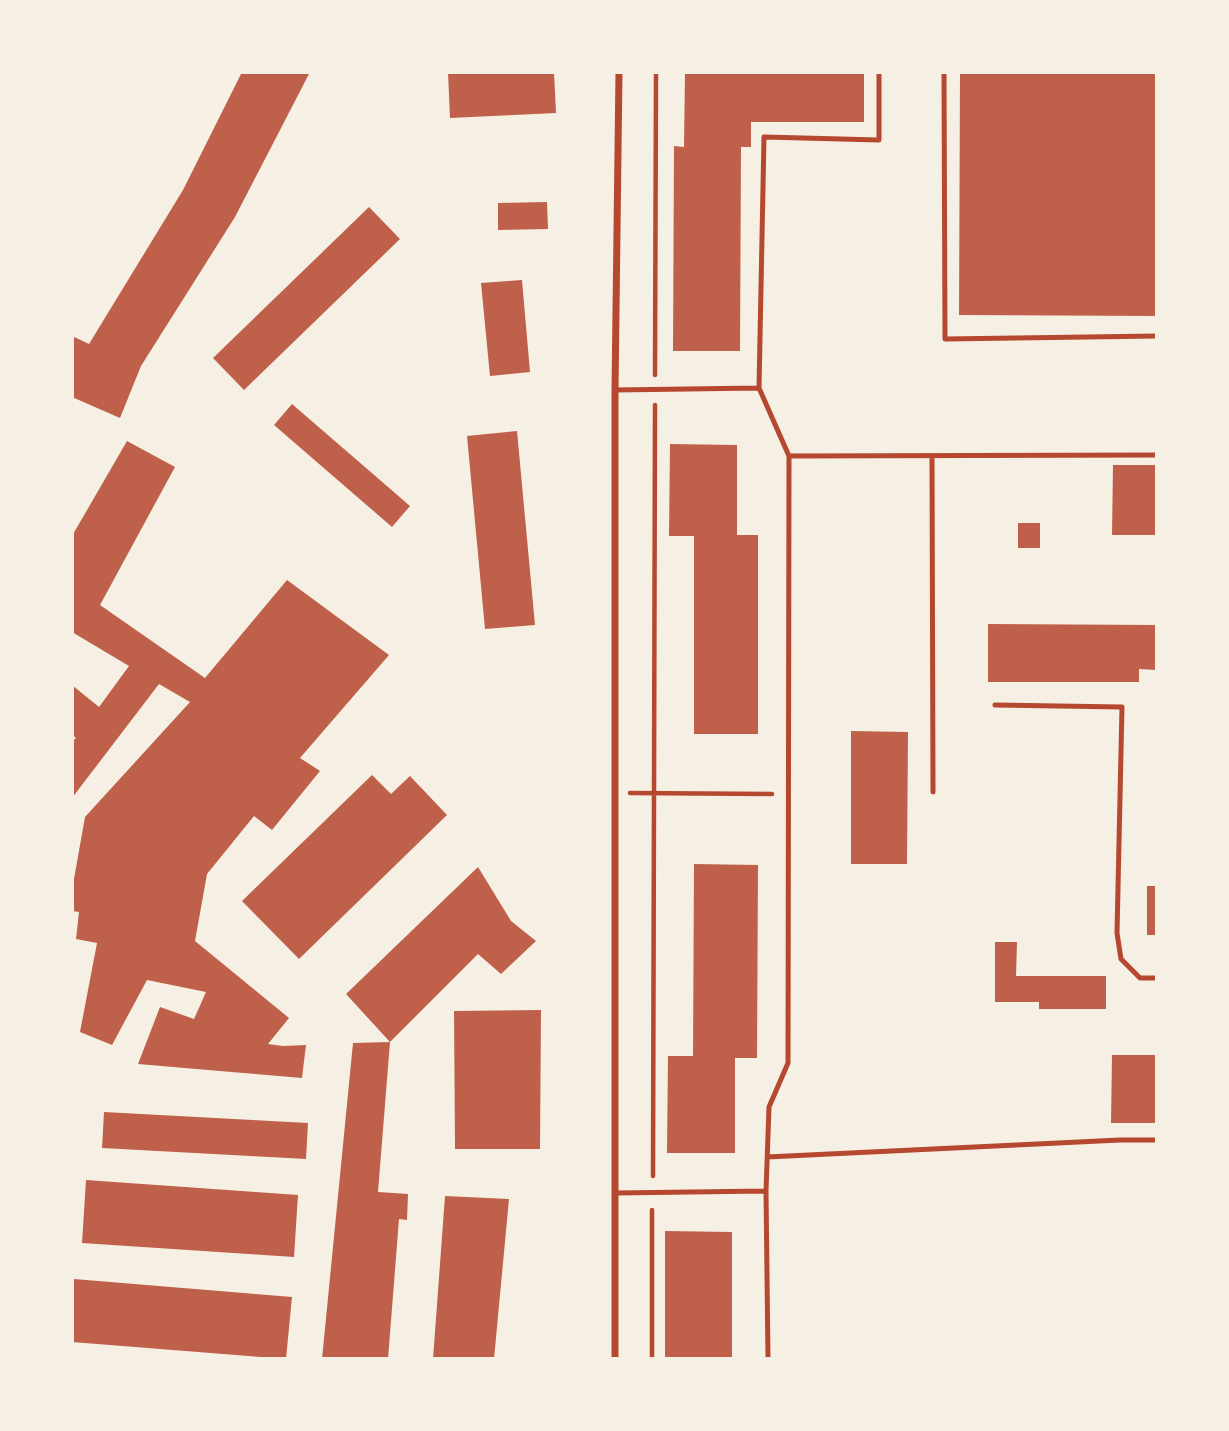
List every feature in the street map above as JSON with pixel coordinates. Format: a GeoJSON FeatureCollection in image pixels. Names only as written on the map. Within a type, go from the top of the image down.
{"type":"FeatureCollection","features":[{"type":"Feature","properties":{"kind":"street"},"geometry":{"type":"LineString","coordinates":[[615,1359],[615,390],[619,72]]}},
{"type":"Feature","properties":{"kind":"lane"},"geometry":{"type":"LineString","coordinates":[[768,1359],[766,1191],[769,1107],[788,1063],[789,456],[759,388],[764,138],[879,140],[879,72]]}},
{"type":"Feature","properties":{"kind":"lane"},"geometry":{"type":"LineString","coordinates":[[944,72],[945,339],[1157,335]]}},
{"type":"Feature","properties":{"kind":"lane"},"geometry":{"type":"LineString","coordinates":[[615,390],[759,388]]}},
{"type":"Feature","properties":{"kind":"lane"},"geometry":{"type":"LineString","coordinates":[[789,456],[1157,455]]}},
{"type":"Feature","properties":{"kind":"lane"},"geometry":{"type":"LineString","coordinates":[[932,456],[933,792]]}},
{"type":"Feature","properties":{"kind":"lane"},"geometry":{"type":"LineString","coordinates":[[995,705],[1122,707],[1117,933],[1121,959],[1140,978],[1157,978]]}},
{"type":"Feature","properties":{"kind":"lane"},"geometry":{"type":"LineString","coordinates":[[767,1157],[1157,1140]]}},
{"type":"Feature","properties":{"kind":"lane"},"geometry":{"type":"LineString","coordinates":[[616,1193],[766,1191]]}},
{"type":"Feature","properties":{"kind":"path"},"geometry":{"type":"LineString","coordinates":[[652,1359],[656,72]]}},
{"type":"Feature","properties":{"kind":"path"},"geometry":{"type":"LineString","coordinates":[[615,793],[789,794]]}},
{"type":"Feature","properties":{"kind":"building"},"geometry":{"type":"Polygon","coordinates":[[[242,72],[310,72],[235,217],[141,366],[120,418],[72,397],[72,336],[89,344],[183,190],[242,72]]]}},
{"type":"Feature","properties":{"kind":"building"},"geometry":{"type":"Polygon","coordinates":[[[448,72],[554,72],[556,113],[450,118],[448,72]]]}},
{"type":"Feature","properties":{"kind":"building"},"geometry":{"type":"Polygon","coordinates":[[[685,72],[864,72],[864,122],[751,122],[751,147],[741,147],[740,351],[673,351],[674,146],[684,147],[685,72]]]}},
{"type":"Feature","properties":{"kind":"building"},"geometry":{"type":"Polygon","coordinates":[[[960,72],[1157,72],[1157,316],[959,315],[960,72]]]}},
{"type":"Feature","properties":{"kind":"building"},"geometry":{"type":"Polygon","coordinates":[[[547,202],[548,229],[498,230],[498,203],[547,202]]]}},
{"type":"Feature","properties":{"kind":"building"},"geometry":{"type":"Polygon","coordinates":[[[369,207],[400,239],[244,390],[213,358],[369,207]]]}},
{"type":"Feature","properties":{"kind":"building"},"geometry":{"type":"Polygon","coordinates":[[[522,280],[530,372],[490,376],[481,283],[522,280]]]}},
{"type":"Feature","properties":{"kind":"building"},"geometry":{"type":"Polygon","coordinates":[[[292,404],[410,506],[392,527],[274,425],[292,404]]]}},
{"type":"Feature","properties":{"kind":"building"},"geometry":{"type":"Polygon","coordinates":[[[517,431],[535,625],[485,629],[467,436],[517,431]]]}},
{"type":"Feature","properties":{"kind":"building"},"geometry":{"type":"Polygon","coordinates":[[[127,441],[175,467],[100,605],[205,678],[287,580],[389,655],[300,758],[320,771],[272,830],[254,816],[207,874],[195,941],[289,1018],[268,1044],[306,1045],[302,1078],[138,1064],[160,1007],[194,1019],[206,992],[147,980],[112,1045],[80,1032],[97,943],[76,939],[79,912],[72,911],[72,890],[85,817],[190,702],[159,684],[72,798],[72,742],[76,738],[72,735],[72,685],[99,707],[129,666],[72,632],[72,536],[127,441]]]}},
{"type":"Feature","properties":{"kind":"building"},"geometry":{"type":"Polygon","coordinates":[[[670,444],[737,445],[737,535],[758,535],[758,734],[694,734],[694,536],[669,536],[670,444]]]}},
{"type":"Feature","properties":{"kind":"building"},"geometry":{"type":"Polygon","coordinates":[[[1113,465],[1157,465],[1157,535],[1112,535],[1113,465]]]}},
{"type":"Feature","properties":{"kind":"building"},"geometry":{"type":"Polygon","coordinates":[[[1018,523],[1040,523],[1040,548],[1018,548],[1018,523]]]}},
{"type":"Feature","properties":{"kind":"building"},"geometry":{"type":"Polygon","coordinates":[[[988,624],[1157,625],[1157,670],[1139,669],[1139,682],[988,682],[988,624]]]}},
{"type":"Feature","properties":{"kind":"building"},"geometry":{"type":"Polygon","coordinates":[[[851,731],[908,732],[907,864],[851,864],[851,731]]]}},
{"type":"Feature","properties":{"kind":"building"},"geometry":{"type":"Polygon","coordinates":[[[372,775],[391,794],[410,776],[447,815],[299,959],[242,901],[372,775]]]}},
{"type":"Feature","properties":{"kind":"building"},"geometry":{"type":"Polygon","coordinates":[[[694,864],[758,865],[757,1058],[735,1058],[735,1153],[667,1153],[668,1056],[693,1056],[694,864]]]}},
{"type":"Feature","properties":{"kind":"building"},"geometry":{"type":"Polygon","coordinates":[[[478,867],[511,921],[536,941],[501,974],[478,954],[390,1042],[346,994],[478,867]]]}},
{"type":"Feature","properties":{"kind":"building"},"geometry":{"type":"Polygon","coordinates":[[[1147,886],[1157,886],[1157,935],[1147,935],[1147,886]]]}},
{"type":"Feature","properties":{"kind":"building"},"geometry":{"type":"Polygon","coordinates":[[[995,942],[1017,942],[1016,976],[1106,976],[1106,1009],[1039,1009],[1039,1002],[995,1002],[995,942]]]}},
{"type":"Feature","properties":{"kind":"building"},"geometry":{"type":"Polygon","coordinates":[[[541,1010],[540,1149],[455,1149],[454,1011],[541,1010]]]}},
{"type":"Feature","properties":{"kind":"building"},"geometry":{"type":"Polygon","coordinates":[[[390,1042],[378,1192],[408,1194],[407,1220],[399,1219],[388,1359],[322,1359],[353,1043],[390,1042]]]}},
{"type":"Feature","properties":{"kind":"building"},"geometry":{"type":"Polygon","coordinates":[[[1112,1055],[1157,1055],[1157,1123],[1111,1123],[1112,1055]]]}},
{"type":"Feature","properties":{"kind":"building"},"geometry":{"type":"Polygon","coordinates":[[[104,1112],[308,1123],[306,1159],[102,1148],[104,1112]]]}},
{"type":"Feature","properties":{"kind":"building"},"geometry":{"type":"Polygon","coordinates":[[[86,1180],[298,1195],[294,1257],[82,1243],[86,1180]]]}},
{"type":"Feature","properties":{"kind":"building"},"geometry":{"type":"Polygon","coordinates":[[[445,1196],[509,1199],[494,1359],[433,1359],[445,1196]]]}},
{"type":"Feature","properties":{"kind":"building"},"geometry":{"type":"Polygon","coordinates":[[[665,1231],[732,1232],[732,1359],[665,1359],[665,1231]]]}},
{"type":"Feature","properties":{"kind":"building"},"geometry":{"type":"Polygon","coordinates":[[[74,1279],[292,1297],[286,1359],[72,1342],[74,1279]]]}}]}
